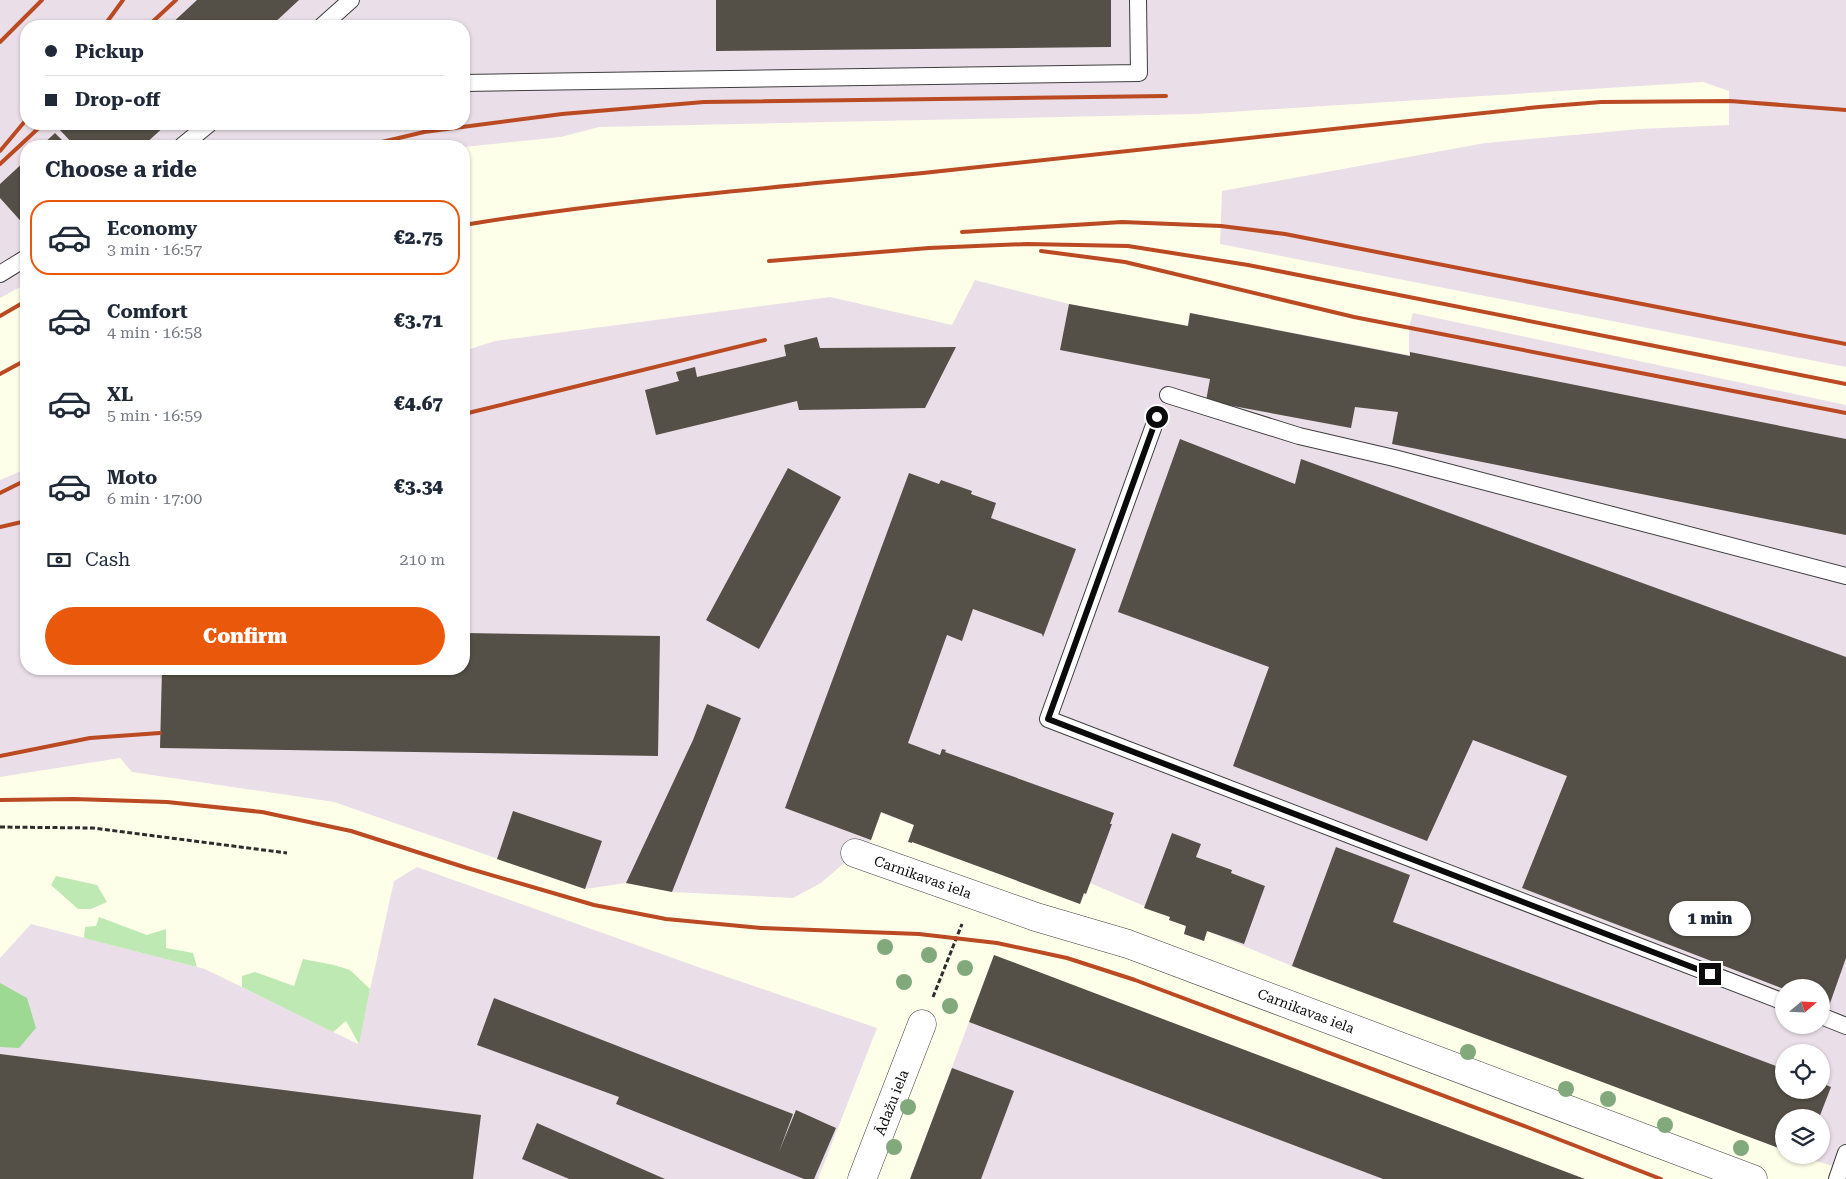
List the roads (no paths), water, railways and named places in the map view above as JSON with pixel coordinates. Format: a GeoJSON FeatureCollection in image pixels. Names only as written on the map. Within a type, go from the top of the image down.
{"type":"FeatureCollection","features":[{"type":"Feature","properties":{"kind":"street","name":"Carnikavas iela"},"geometry":{"type":"LineString","coordinates":[[855,854],[1036,917],[1128,944],[1753,1179]]}},
{"type":"Feature","properties":{"kind":"street","name":"Ādažu iela"},"geometry":{"type":"LineString","coordinates":[[862,1179],[922,1024]]}},
{"type":"Feature","properties":{"kind":"lane"},"geometry":{"type":"LineString","coordinates":[[329,20],[351,0]]}},
{"type":"Feature","properties":{"kind":"lane"},"geometry":{"type":"LineString","coordinates":[[470,83],[1139,73],[1138,0]]}},
{"type":"Feature","properties":{"kind":"lane"},"geometry":{"type":"LineString","coordinates":[[189,140],[202,130]]}},
{"type":"Feature","properties":{"kind":"lane"},"geometry":{"type":"LineString","coordinates":[[0,274],[20,262]]}},
{"type":"Feature","properties":{"kind":"lane"},"geometry":{"type":"LineString","coordinates":[[1168,395],[1299,436],[1394,458],[1846,576]]}},
{"type":"Feature","properties":{"kind":"lane"},"geometry":{"type":"LineString","coordinates":[[1157,417],[1048,719],[1775,999]]}},
{"type":"Feature","properties":{"kind":"lane"},"geometry":{"type":"LineString","coordinates":[[1830,1020],[1846,1026]]}},
{"type":"Feature","properties":{"kind":"lane"},"geometry":{"type":"LineString","coordinates":[[1837,1179],[1846,1153]]}},
{"type":"Feature","properties":{"kind":"railway"},"geometry":{"type":"LineString","coordinates":[[22,20],[42,0]]}},
{"type":"Feature","properties":{"kind":"railway"},"geometry":{"type":"LineString","coordinates":[[108,20],[123,0]]}},
{"type":"Feature","properties":{"kind":"railway"},"geometry":{"type":"LineString","coordinates":[[154,20],[176,0]]}},
{"type":"Feature","properties":{"kind":"railway"},"geometry":{"type":"LineString","coordinates":[[0,42],[20,22]]}},
{"type":"Feature","properties":{"kind":"railway"},"geometry":{"type":"LineString","coordinates":[[470,126],[562,114],[704,102],[1166,96]]}},
{"type":"Feature","properties":{"kind":"railway"},"geometry":{"type":"LineString","coordinates":[[470,224],[578,208],[751,189],[1077,157],[1539,107],[1601,102],[1730,101],[1846,110]]}},
{"type":"Feature","properties":{"kind":"railway"},"geometry":{"type":"LineString","coordinates":[[0,151],[20,127]]}},
{"type":"Feature","properties":{"kind":"railway"},"geometry":{"type":"LineString","coordinates":[[26,140],[37,130]]}},
{"type":"Feature","properties":{"kind":"railway"},"geometry":{"type":"LineString","coordinates":[[390,140],[439,130]]}},
{"type":"Feature","properties":{"kind":"railway"},"geometry":{"type":"LineString","coordinates":[[0,164],[20,145]]}},
{"type":"Feature","properties":{"kind":"railway"},"geometry":{"type":"LineString","coordinates":[[962,232],[1122,222],[1221,226],[1285,234],[1846,344]]}},
{"type":"Feature","properties":{"kind":"railway"},"geometry":{"type":"LineString","coordinates":[[769,261],[929,248],[1027,244],[1128,246],[1248,265],[1846,384]]}},
{"type":"Feature","properties":{"kind":"railway"},"geometry":{"type":"LineString","coordinates":[[1041,251],[1125,262],[1354,317],[1846,413]]}},
{"type":"Feature","properties":{"kind":"railway"},"geometry":{"type":"LineString","coordinates":[[0,316],[20,304]]}},
{"type":"Feature","properties":{"kind":"railway"},"geometry":{"type":"LineString","coordinates":[[470,413],[765,340]]}},
{"type":"Feature","properties":{"kind":"railway"},"geometry":{"type":"LineString","coordinates":[[0,374],[20,363]]}},
{"type":"Feature","properties":{"kind":"railway"},"geometry":{"type":"LineString","coordinates":[[0,493],[20,483]]}},
{"type":"Feature","properties":{"kind":"railway"},"geometry":{"type":"LineString","coordinates":[[0,527],[20,522]]}},
{"type":"Feature","properties":{"kind":"railway"},"geometry":{"type":"LineString","coordinates":[[0,756],[90,738],[160,733]]}},
{"type":"Feature","properties":{"kind":"railway"},"geometry":{"type":"LineString","coordinates":[[0,800],[74,799],[167,802],[262,812],[351,831],[467,868],[594,905],[666,919],[761,928],[919,934],[997,943],[1067,958],[1135,980],[1661,1179]]}}]}
